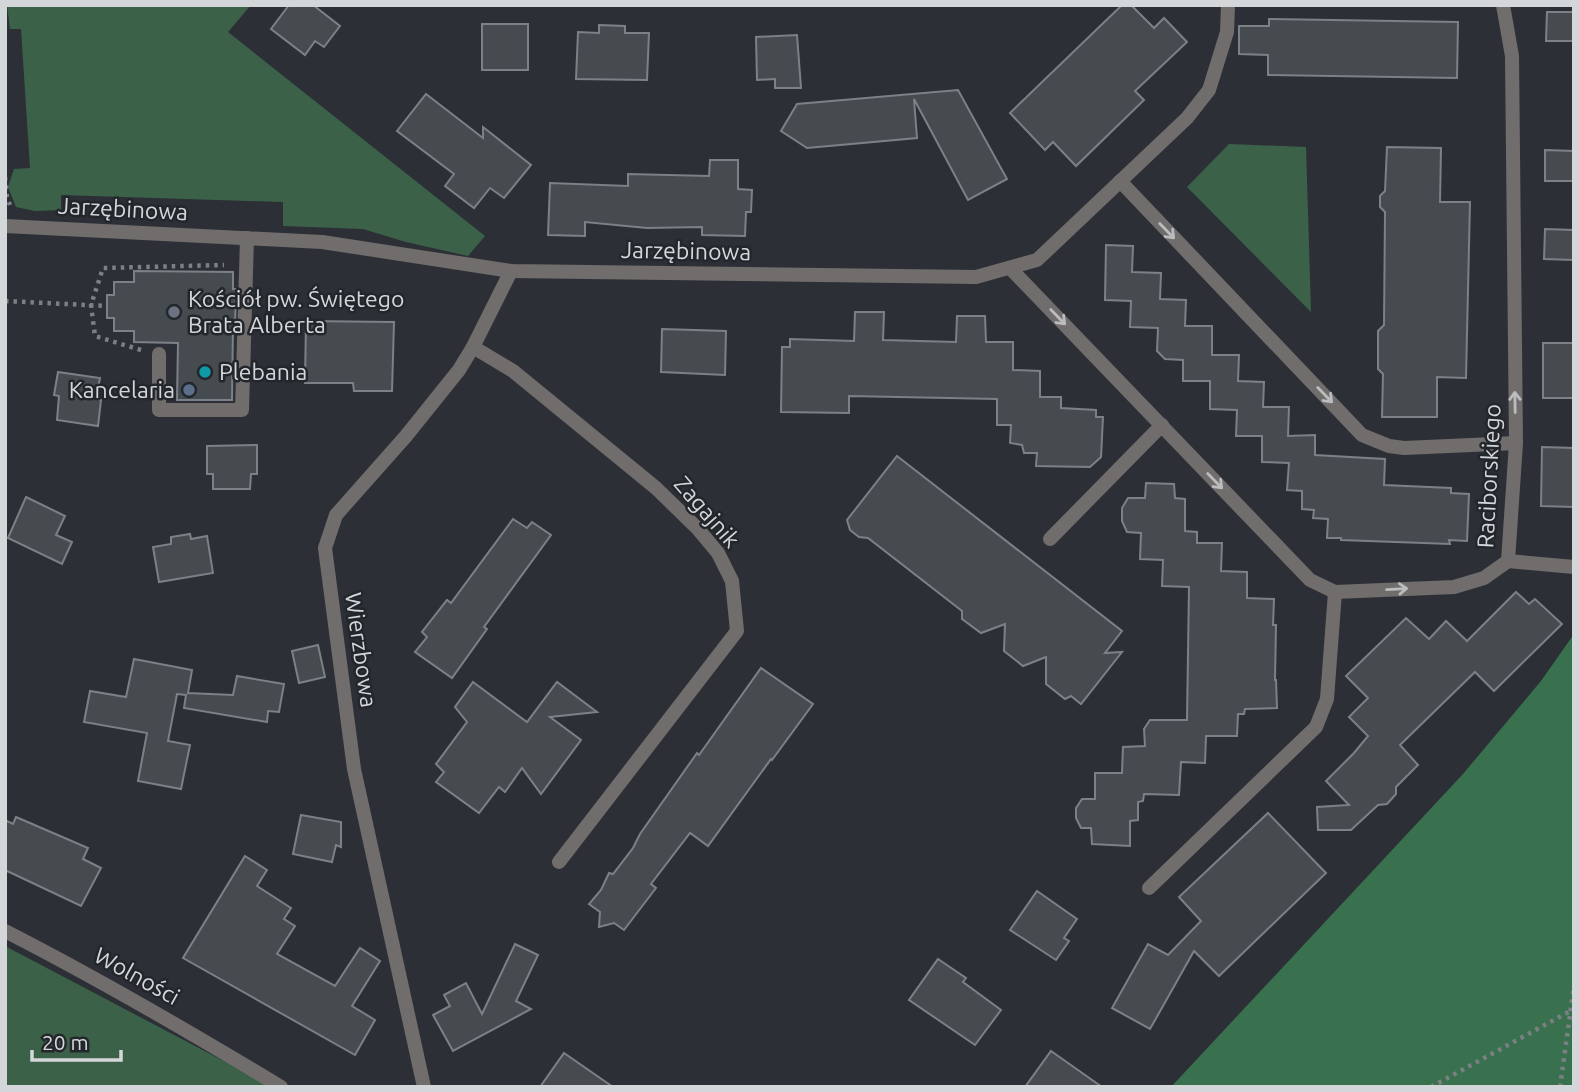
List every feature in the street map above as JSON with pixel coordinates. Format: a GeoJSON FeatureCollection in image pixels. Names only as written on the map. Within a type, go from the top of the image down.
{"type":"FeatureCollection","features":[{"type":"Feature","properties":{"kind":"street","name":"Jarzębinowa"},"geometry":{"type":"LineString","coordinates":[[5,226],[322,242],[511,271],[976,277],[1037,260],[1187,118],[1209,90],[1227,32],[1228,5]]}},
{"type":"Feature","properties":{"kind":"street","name":"Raciborskiego"},"geometry":{"type":"LineString","coordinates":[[1335,592],[1454,587],[1484,578],[1508,561],[1516,443],[1511,56],[1503,5]]}},
{"type":"Feature","properties":{"kind":"street"},"geometry":{"type":"LineString","coordinates":[[1120,181],[1362,435],[1388,446],[1404,448],[1516,443]]}},
{"type":"Feature","properties":{"kind":"street"},"geometry":{"type":"LineString","coordinates":[[159,355],[159,410],[242,410],[247,238]]}},
{"type":"Feature","properties":{"kind":"street"},"geometry":{"type":"LineString","coordinates":[[1010,268],[1310,580],[1335,592],[1327,699],[1316,727],[1149,888]]}},
{"type":"Feature","properties":{"kind":"street","name":"Wierzbowa"},"geometry":{"type":"LineString","coordinates":[[424,1087],[354,769],[325,548],[336,515],[406,436],[459,370],[511,271]]}},
{"type":"Feature","properties":{"kind":"street","name":"Zagajnik"},"geometry":{"type":"LineString","coordinates":[[473,347],[513,371],[656,488],[718,553],[732,581],[737,631],[559,862]]}},
{"type":"Feature","properties":{"kind":"street"},"geometry":{"type":"LineString","coordinates":[[1050,539],[1162,425]]}},
{"type":"Feature","properties":{"kind":"street"},"geometry":{"type":"LineString","coordinates":[[1508,561],[1574,567]]}},
{"type":"Feature","properties":{"kind":"street","name":"Wolności"},"geometry":{"type":"LineString","coordinates":[[5,931],[156,1012],[281,1087]]}},
{"type":"Feature","properties":{"kind":"path"},"geometry":{"type":"LineString","coordinates":[[159,355],[95,337],[91,305],[103,268],[246,265]]}},
{"type":"Feature","properties":{"kind":"path"},"geometry":{"type":"LineString","coordinates":[[5,302],[107,306]]}},
{"type":"Feature","properties":{"kind":"path"},"geometry":{"type":"LineString","coordinates":[[1560,1087],[1574,986]]}},
{"type":"Feature","properties":{"kind":"path"},"geometry":{"type":"LineString","coordinates":[[1431,1087],[1572,1009]]}},
{"type":"Feature","properties":{"kind":"green space"},"geometry":{"type":"Polygon","coordinates":[[[7,5],[251,5],[228,32],[485,236],[468,256],[363,229],[283,226],[283,202],[61,195],[61,210],[35,211],[16,207],[8,187],[14,169],[30,168],[21,29],[10,29],[7,5]]]}},
{"type":"Feature","properties":{"kind":"green space"},"geometry":{"type":"Polygon","coordinates":[[[1229,144],[1306,147],[1311,312],[1187,187],[1229,144]]]}},
{"type":"Feature","properties":{"kind":"green space"},"geometry":{"type":"Polygon","coordinates":[[[1574,634],[1574,1087],[1171,1087],[1463,774],[1541,681],[1574,634]]]}},
{"type":"Feature","properties":{"kind":"green space"},"geometry":{"type":"Polygon","coordinates":[[[5,946],[273,1087],[5,1087],[5,946]]]}},
{"type":"Feature","properties":{"kind":"building"},"geometry":{"type":"Polygon","coordinates":[[[289,5],[313,5],[340,26],[324,47],[315,41],[305,55],[271,29],[289,5]]]}},
{"type":"Feature","properties":{"kind":"building"},"geometry":{"type":"Polygon","coordinates":[[[1122,5],[1131,5],[1154,28],[1164,18],[1187,42],[1135,91],[1144,100],[1076,166],[1053,142],[1045,150],[1010,113],[1122,5]]]}},
{"type":"Feature","properties":{"kind":"building"},"geometry":{"type":"Polygon","coordinates":[[[1547,12],[1574,12],[1574,41],[1546,41],[1547,12]]]}},
{"type":"Feature","properties":{"kind":"building"},"geometry":{"type":"Polygon","coordinates":[[[1269,19],[1458,22],[1457,78],[1268,75],[1268,55],[1239,54],[1239,26],[1269,26],[1269,19]]]}},
{"type":"Feature","properties":{"kind":"building"},"geometry":{"type":"Polygon","coordinates":[[[482,24],[528,24],[528,70],[482,70],[482,24]]]}},
{"type":"Feature","properties":{"kind":"building"},"geometry":{"type":"Polygon","coordinates":[[[599,25],[625,26],[625,33],[649,33],[647,80],[576,79],[578,32],[599,33],[599,25]]]}},
{"type":"Feature","properties":{"kind":"building"},"geometry":{"type":"Polygon","coordinates":[[[797,35],[801,88],[775,88],[775,79],[757,80],[756,37],[797,35]]]}},
{"type":"Feature","properties":{"kind":"building"},"geometry":{"type":"Polygon","coordinates":[[[958,90],[1007,179],[968,200],[914,99],[917,138],[807,148],[781,131],[797,104],[958,90]]]}},
{"type":"Feature","properties":{"kind":"building"},"geometry":{"type":"Polygon","coordinates":[[[426,94],[483,138],[483,127],[531,165],[504,198],[490,188],[474,208],[445,186],[454,174],[397,131],[426,94]]]}},
{"type":"Feature","properties":{"kind":"building"},"geometry":{"type":"Polygon","coordinates":[[[1387,147],[1441,148],[1440,202],[1470,202],[1466,378],[1437,377],[1437,417],[1382,417],[1383,374],[1378,369],[1378,331],[1384,325],[1385,212],[1380,207],[1380,196],[1385,191],[1387,147]]]}},
{"type":"Feature","properties":{"kind":"building"},"geometry":{"type":"Polygon","coordinates":[[[1545,150],[1574,151],[1574,181],[1545,181],[1545,150]]]}},
{"type":"Feature","properties":{"kind":"building"},"geometry":{"type":"Polygon","coordinates":[[[710,160],[738,160],[738,189],[752,190],[751,212],[746,212],[745,236],[702,235],[702,227],[647,228],[585,222],[585,236],[548,235],[550,183],[628,186],[628,174],[709,176],[710,160]]]}},
{"type":"Feature","properties":{"kind":"building"},"geometry":{"type":"Polygon","coordinates":[[[1545,229],[1574,230],[1574,260],[1544,259],[1545,229]]]}},
{"type":"Feature","properties":{"kind":"building"},"geometry":{"type":"Polygon","coordinates":[[[1106,245],[1133,246],[1132,272],[1161,273],[1160,299],[1186,300],[1185,326],[1212,326],[1212,355],[1239,355],[1238,381],[1264,382],[1263,407],[1289,407],[1288,436],[1315,435],[1315,455],[1385,459],[1384,485],[1451,488],[1451,493],[1469,494],[1467,541],[1449,540],[1450,544],[1327,538],[1328,519],[1313,518],[1314,510],[1302,509],[1302,491],[1287,490],[1289,463],[1262,462],[1262,436],[1236,436],[1237,410],[1210,409],[1210,381],[1183,381],[1183,360],[1165,359],[1157,351],[1158,328],[1130,327],[1131,301],[1105,300],[1106,245]]]}},
{"type":"Feature","properties":{"kind":"building","name":"Kościół pw. Świętego Brata Alberta"},"geometry":{"type":"Polygon","coordinates":[[[134,271],[233,272],[233,289],[236,289],[232,400],[177,400],[178,343],[134,342],[134,331],[114,331],[114,318],[107,318],[107,295],[114,295],[114,282],[134,282],[134,271]]]}},
{"type":"Feature","properties":{"kind":"building"},"geometry":{"type":"Polygon","coordinates":[[[855,312],[884,312],[883,340],[956,342],[957,316],[985,316],[986,342],[1013,342],[1013,370],[1040,371],[1040,397],[1061,397],[1061,408],[1096,410],[1096,417],[1103,417],[1101,457],[1090,467],[1036,466],[1037,453],[1024,453],[1022,445],[1010,443],[1011,425],[997,425],[997,399],[849,396],[849,413],[781,412],[782,347],[790,347],[790,339],[854,341],[855,312]]]}},
{"type":"Feature","properties":{"kind":"building"},"geometry":{"type":"Polygon","coordinates":[[[306,321],[394,322],[392,391],[354,391],[353,383],[305,383],[306,321]]]}},
{"type":"Feature","properties":{"kind":"building"},"geometry":{"type":"Polygon","coordinates":[[[662,329],[726,331],[725,375],[661,372],[662,329]]]}},
{"type":"Feature","properties":{"kind":"building"},"geometry":{"type":"Polygon","coordinates":[[[1543,343],[1574,343],[1574,398],[1543,398],[1543,343]]]}},
{"type":"Feature","properties":{"kind":"building"},"geometry":{"type":"Polygon","coordinates":[[[58,372],[100,378],[96,399],[101,400],[98,426],[57,420],[59,396],[54,395],[58,372]]]}},
{"type":"Feature","properties":{"kind":"building"},"geometry":{"type":"Polygon","coordinates":[[[257,445],[257,474],[251,474],[250,489],[213,489],[213,474],[207,474],[207,446],[257,445]]]}},
{"type":"Feature","properties":{"kind":"building"},"geometry":{"type":"Polygon","coordinates":[[[1542,447],[1574,448],[1574,507],[1541,506],[1542,447]]]}},
{"type":"Feature","properties":{"kind":"building"},"geometry":{"type":"Polygon","coordinates":[[[897,456],[1122,631],[1105,653],[1122,652],[1081,704],[1071,696],[1065,699],[1046,684],[1046,657],[1023,666],[1004,651],[1005,624],[981,633],[962,619],[962,611],[868,538],[859,537],[850,530],[847,520],[897,456]]]}},
{"type":"Feature","properties":{"kind":"building"},"geometry":{"type":"Polygon","coordinates":[[[1146,483],[1174,484],[1175,498],[1185,499],[1185,531],[1197,532],[1197,543],[1222,543],[1221,571],[1247,572],[1247,598],[1274,599],[1277,708],[1245,709],[1244,714],[1238,714],[1237,736],[1206,736],[1205,763],[1181,762],[1179,795],[1144,794],[1143,801],[1138,802],[1138,820],[1130,821],[1130,846],[1092,844],[1091,828],[1081,828],[1076,818],[1076,808],[1082,799],[1095,799],[1095,773],[1122,773],[1123,747],[1145,746],[1144,729],[1150,720],[1187,720],[1189,587],[1162,586],[1163,560],[1140,559],[1141,533],[1127,532],[1122,521],[1122,508],[1128,498],[1145,498],[1146,483]]]}},
{"type":"Feature","properties":{"kind":"building"},"geometry":{"type":"Polygon","coordinates":[[[26,497],[65,516],[56,535],[72,542],[62,564],[8,538],[26,497]]]}},
{"type":"Feature","properties":{"kind":"building"},"geometry":{"type":"Polygon","coordinates":[[[513,519],[527,528],[532,522],[551,535],[484,627],[487,629],[452,678],[415,652],[427,637],[422,632],[447,600],[451,603],[513,519]]]}},
{"type":"Feature","properties":{"kind":"building"},"geometry":{"type":"Polygon","coordinates":[[[190,534],[191,539],[207,536],[213,573],[159,582],[153,547],[171,544],[171,537],[190,534]]]}},
{"type":"Feature","properties":{"kind":"building"},"geometry":{"type":"Polygon","coordinates":[[[1516,592],[1529,604],[1535,599],[1562,624],[1494,691],[1475,672],[1400,745],[1418,765],[1396,787],[1396,794],[1387,804],[1378,805],[1351,830],[1318,830],[1317,807],[1349,805],[1326,781],[1368,736],[1349,717],[1368,698],[1346,676],[1406,618],[1429,639],[1446,621],[1467,641],[1516,592]]]}},
{"type":"Feature","properties":{"kind":"building"},"geometry":{"type":"Polygon","coordinates":[[[318,645],[325,677],[299,683],[292,651],[318,645]]]}},
{"type":"Feature","properties":{"kind":"building"},"geometry":{"type":"Polygon","coordinates":[[[134,659],[192,670],[188,693],[233,695],[237,676],[284,684],[279,712],[268,711],[267,722],[184,708],[186,695],[177,694],[168,741],[190,745],[181,789],[138,781],[147,733],[84,722],[90,691],[126,697],[134,659]]]}},
{"type":"Feature","properties":{"kind":"building"},"geometry":{"type":"Polygon","coordinates":[[[761,668],[813,704],[708,846],[690,833],[651,884],[656,888],[624,930],[614,923],[599,927],[600,912],[589,904],[601,890],[609,873],[613,874],[633,848],[697,753],[699,755],[761,668]]]}},
{"type":"Feature","properties":{"kind":"building"},"geometry":{"type":"Polygon","coordinates":[[[473,682],[527,722],[557,682],[597,712],[550,717],[581,740],[541,794],[522,768],[505,792],[499,787],[479,813],[436,782],[444,772],[436,764],[467,722],[455,707],[473,682]]]}},
{"type":"Feature","properties":{"kind":"building"},"geometry":{"type":"Polygon","coordinates":[[[1268,813],[1326,873],[1219,976],[1194,951],[1150,1029],[1112,1008],[1148,944],[1168,955],[1201,921],[1179,897],[1268,813]]]}},
{"type":"Feature","properties":{"kind":"building"},"geometry":{"type":"Polygon","coordinates":[[[301,815],[341,822],[341,847],[336,845],[332,862],[293,854],[301,815]]]}},
{"type":"Feature","properties":{"kind":"building"},"geometry":{"type":"Polygon","coordinates":[[[16,817],[88,848],[83,859],[101,868],[81,906],[5,870],[5,820],[13,824],[16,817]]]}},
{"type":"Feature","properties":{"kind":"building"},"geometry":{"type":"Polygon","coordinates":[[[245,856],[267,870],[257,886],[291,908],[284,919],[295,926],[277,954],[335,986],[360,948],[380,961],[352,1006],[375,1020],[355,1055],[183,958],[245,856]]]}},
{"type":"Feature","properties":{"kind":"building"},"geometry":{"type":"Polygon","coordinates":[[[1037,891],[1077,919],[1064,938],[1069,941],[1056,960],[1010,930],[1037,891]]]}},
{"type":"Feature","properties":{"kind":"building"},"geometry":{"type":"Polygon","coordinates":[[[515,944],[538,955],[516,1001],[531,1009],[453,1051],[433,1015],[450,1006],[444,995],[466,983],[482,1014],[515,944]]]}},
{"type":"Feature","properties":{"kind":"building"},"geometry":{"type":"Polygon","coordinates":[[[938,959],[966,978],[963,982],[1001,1010],[975,1045],[909,1000],[938,959]]]}},
{"type":"Feature","properties":{"kind":"building"},"geometry":{"type":"Polygon","coordinates":[[[1051,1051],[1102,1087],[1025,1087],[1051,1051]]]}},
{"type":"Feature","properties":{"kind":"building"},"geometry":{"type":"Polygon","coordinates":[[[564,1053],[613,1087],[540,1087],[564,1053]]]}},
{"type":"Feature","properties":{"kind":"place","name":"Kościół pw. Świętego Brata Alberta"},"geometry":{"type":"Point","coordinates":[174,312]}},
{"type":"Feature","properties":{"kind":"place","name":"Plebania"},"geometry":{"type":"Point","coordinates":[205,372]}},
{"type":"Feature","properties":{"kind":"place","name":"Kancelaria"},"geometry":{"type":"Point","coordinates":[189,390]}}]}
